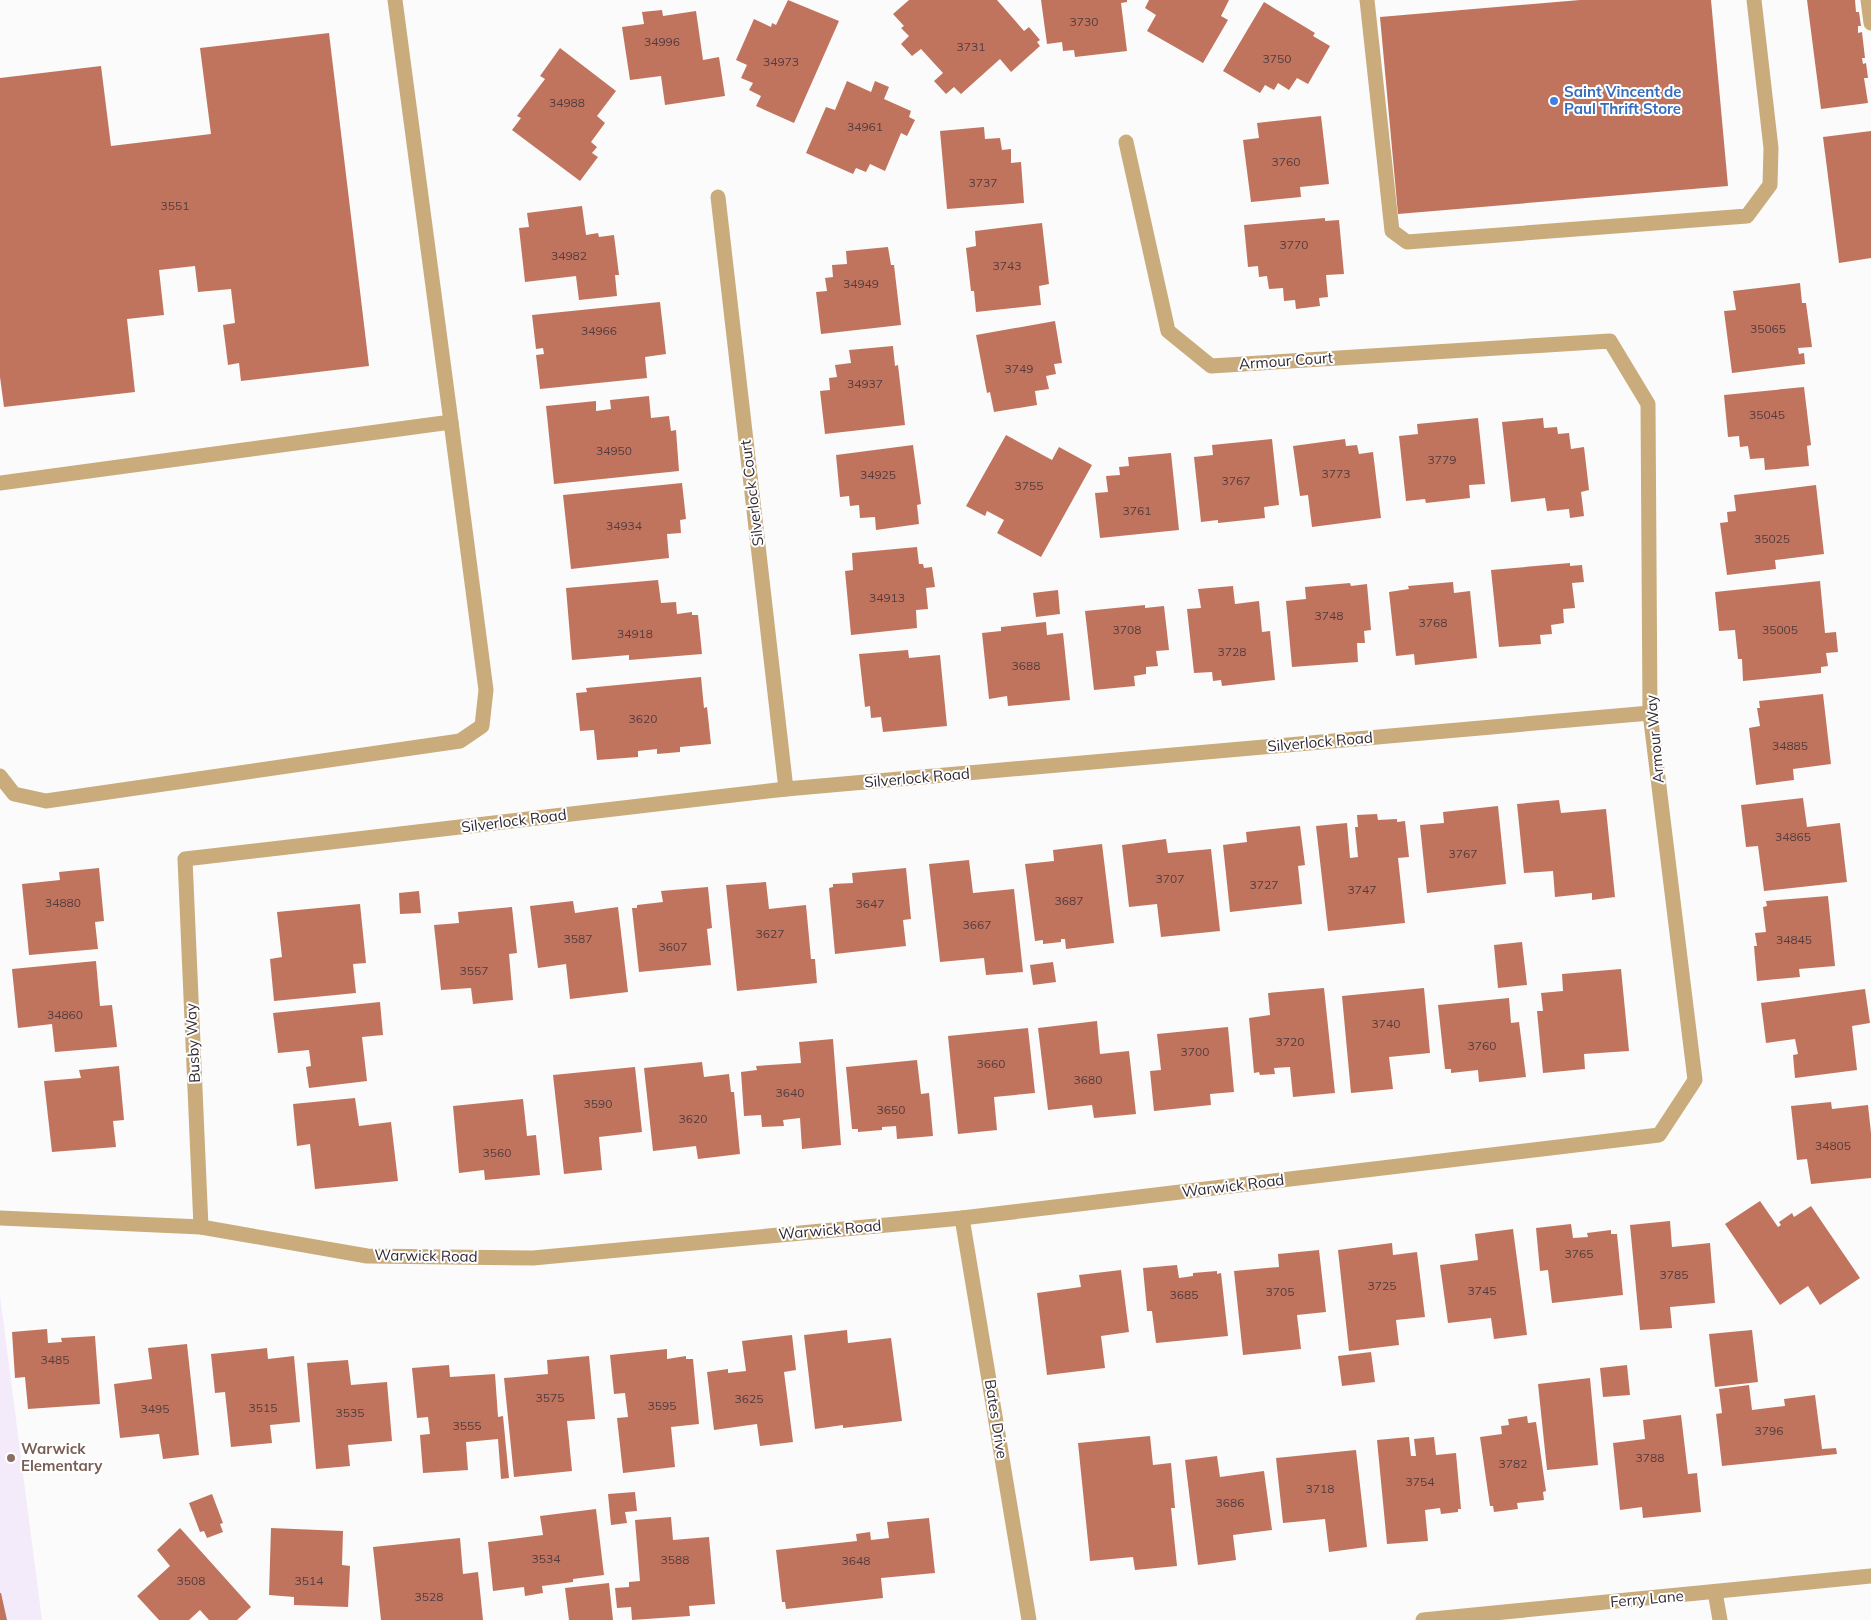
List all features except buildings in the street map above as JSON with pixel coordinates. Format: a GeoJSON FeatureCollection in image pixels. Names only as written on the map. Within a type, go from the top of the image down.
{"type":"FeatureCollection","features":[{"type":"Feature","properties":{"kind":"street"},"geometry":{"type":"LineString","coordinates":[[0,776],[14,794],[46,801],[460,742],[482,726],[486,690],[396,0]]}},
{"type":"Feature","properties":{"kind":"street"},"geometry":{"type":"LineString","coordinates":[[1367,0],[1392,230],[1407,242],[1747,216],[1770,185],[1771,148],[1754,0]]}},
{"type":"Feature","properties":{"kind":"street"},"geometry":{"type":"LineString","coordinates":[[1868,0],[1871,23]]}},
{"type":"Feature","properties":{"kind":"street","name":"Armour Court"},"geometry":{"type":"LineString","coordinates":[[1126,142],[1168,331],[1211,366],[1610,341]]}},
{"type":"Feature","properties":{"kind":"street","name":"Silverlock Court"},"geometry":{"type":"LineString","coordinates":[[718,197],[786,789]]}},
{"type":"Feature","properties":{"kind":"street","name":"Armour Way"},"geometry":{"type":"LineString","coordinates":[[1610,341],[1648,404],[1650,714],[1695,1080],[1659,1135]]}},
{"type":"Feature","properties":{"kind":"street"},"geometry":{"type":"LineString","coordinates":[[0,482],[451,422]]}},
{"type":"Feature","properties":{"kind":"street","name":"Silverlock Road"},"geometry":{"type":"LineString","coordinates":[[185,859],[786,789],[1650,714]]}},
{"type":"Feature","properties":{"kind":"street","name":"Busby Way"},"geometry":{"type":"LineString","coordinates":[[185,859],[201,1227]]}},
{"type":"Feature","properties":{"kind":"street","name":"Warwick Road"},"geometry":{"type":"LineString","coordinates":[[0,1218],[201,1227],[367,1256],[533,1258],[962,1218],[1659,1135]]}},
{"type":"Feature","properties":{"kind":"street","name":"Bates Drive"},"geometry":{"type":"LineString","coordinates":[[962,1218],[1029,1620]]}},
{"type":"Feature","properties":{"kind":"street","name":"Ferry Lane"},"geometry":{"type":"LineString","coordinates":[[1423,1620],[1871,1576]]}},
{"type":"Feature","properties":{"kind":"street"},"geometry":{"type":"LineString","coordinates":[[1715,1592],[1720,1620]]}},
{"type":"Feature","properties":{"kind":"shaded area","name":"Warwick Elementary"},"geometry":{"type":"Polygon","coordinates":[[[0,1296],[42,1620],[0,1620],[0,1296]]]}},
{"type":"Feature","properties":{"kind":"place","name":"Saint Vincent de Paul Thrift Store"},"geometry":{"type":"Point","coordinates":[1554,101]}},
{"type":"Feature","properties":{"kind":"place","name":"Warwick Elementary"},"geometry":{"type":"Point","coordinates":[11,1458]}}]}
